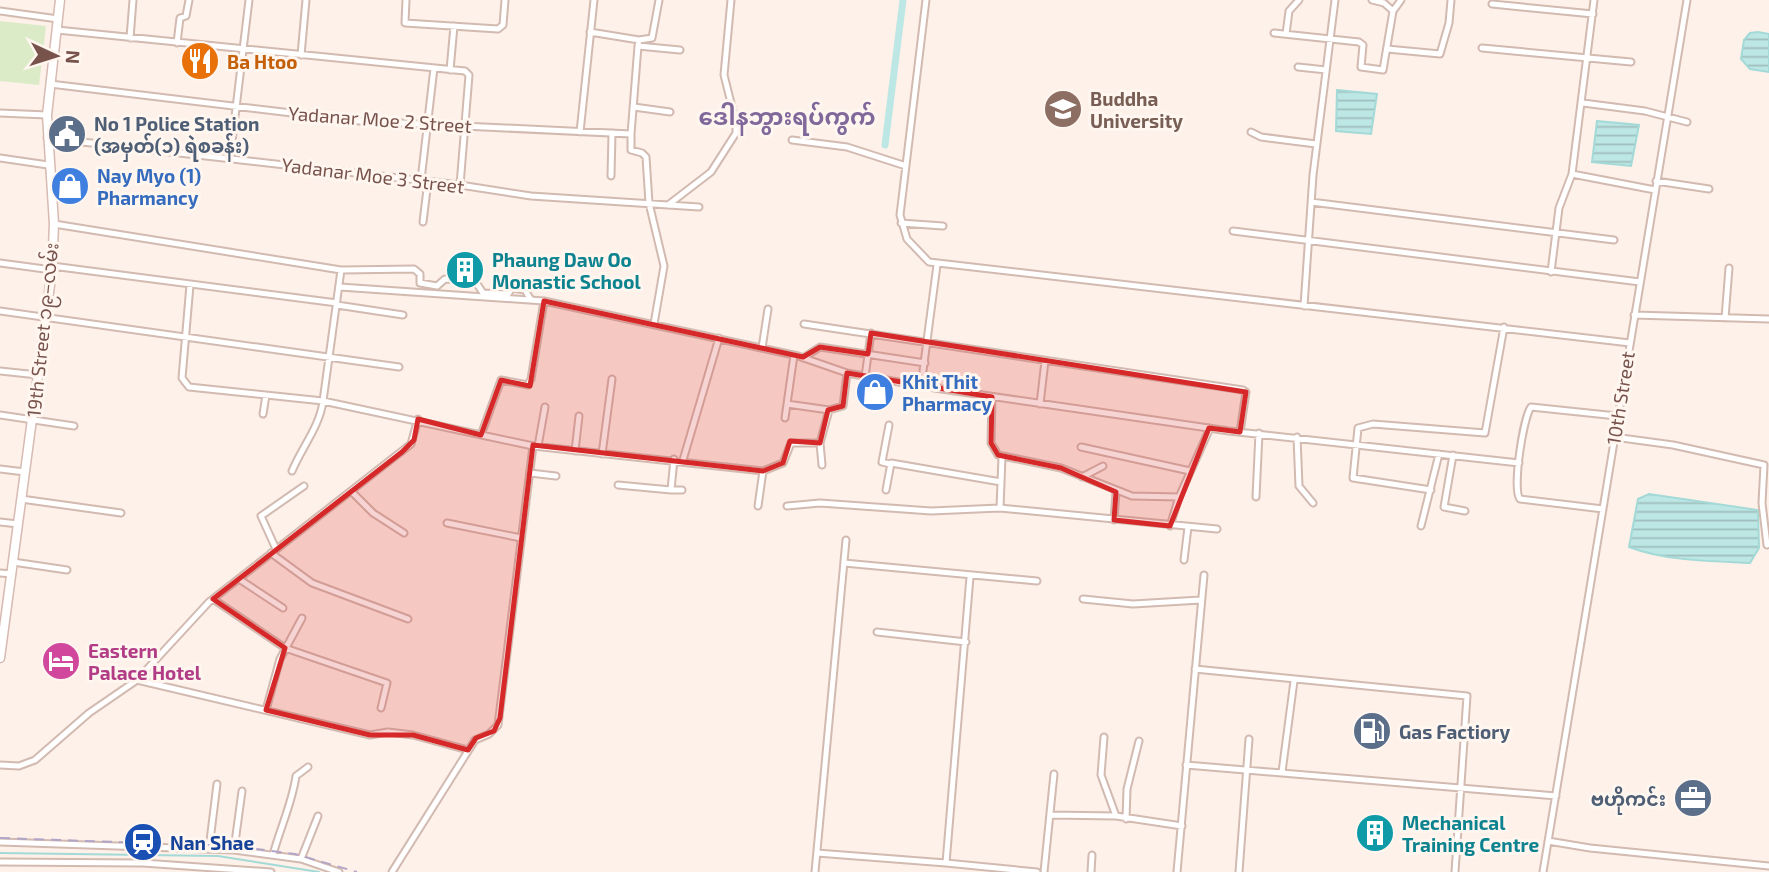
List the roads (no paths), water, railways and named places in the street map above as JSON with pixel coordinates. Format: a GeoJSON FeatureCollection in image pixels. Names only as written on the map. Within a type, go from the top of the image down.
{"type":"FeatureCollection","features":[{"type":"Feature","properties":{"kind":"street","name":"19th Street ၁၉−လမ်း"},"geometry":{"type":"LineString","coordinates":[[0,658],[52,268],[54,224],[48,165],[47,115],[60,0]]}},
{"type":"Feature","properties":{"kind":"street"},"geometry":{"type":"LineString","coordinates":[[130,38],[133,0]]}},
{"type":"Feature","properties":{"kind":"street"},"geometry":{"type":"LineString","coordinates":[[177,43],[180,18],[186,16],[189,0]]}},
{"type":"Feature","properties":{"kind":"street"},"geometry":{"type":"LineString","coordinates":[[230,158],[249,0]]}},
{"type":"Feature","properties":{"kind":"street"},"geometry":{"type":"LineString","coordinates":[[300,55],[306,0]]}},
{"type":"Feature","properties":{"kind":"street"},"geometry":{"type":"LineString","coordinates":[[406,0],[405,23],[500,29],[505,0]]}},
{"type":"Feature","properties":{"kind":"street"},"geometry":{"type":"LineString","coordinates":[[580,132],[594,0]]}},
{"type":"Feature","properties":{"kind":"street"},"geometry":{"type":"LineString","coordinates":[[638,43],[652,38],[659,0]]}},
{"type":"Feature","properties":{"kind":"street"},"geometry":{"type":"LineString","coordinates":[[668,205],[711,172],[736,133],[724,75],[731,0]]}},
{"type":"Feature","properties":{"kind":"street"},"geometry":{"type":"LineString","coordinates":[[926,0],[901,223],[907,239],[920,255],[937,265],[1630,343]]}},
{"type":"Feature","properties":{"kind":"street"},"geometry":{"type":"LineString","coordinates":[[1286,34],[1289,11],[1299,0]]}},
{"type":"Feature","properties":{"kind":"street"},"geometry":{"type":"LineString","coordinates":[[1304,306],[1307,241],[1335,0]]}},
{"type":"Feature","properties":{"kind":"street"},"geometry":{"type":"LineString","coordinates":[[1372,0],[1384,3],[1393,11]]}},
{"type":"Feature","properties":{"kind":"street"},"geometry":{"type":"LineString","coordinates":[[1274,33],[1363,44],[1362,67],[1385,69],[1393,11],[1401,0]]}},
{"type":"Feature","properties":{"kind":"street"},"geometry":{"type":"LineString","coordinates":[[1387,49],[1440,54],[1449,23],[1451,0]]}},
{"type":"Feature","properties":{"kind":"street"},"geometry":{"type":"LineString","coordinates":[[1551,272],[1560,203],[1572,174],[1594,0]]}},
{"type":"Feature","properties":{"kind":"street","name":"10th Street"},"geometry":{"type":"LineString","coordinates":[[1543,872],[1687,0]]}},
{"type":"Feature","properties":{"kind":"street"},"geometry":{"type":"LineString","coordinates":[[1492,5],[1593,14]]}},
{"type":"Feature","properties":{"kind":"street"},"geometry":{"type":"LineString","coordinates":[[0,10],[58,19]]}},
{"type":"Feature","properties":{"kind":"street"},"geometry":{"type":"LineString","coordinates":[[450,69],[454,26]]}},
{"type":"Feature","properties":{"kind":"street"},"geometry":{"type":"LineString","coordinates":[[57,30],[467,72],[466,124],[460,185]]}},
{"type":"Feature","properties":{"kind":"street"},"geometry":{"type":"LineString","coordinates":[[590,32],[680,50]]}},
{"type":"Feature","properties":{"kind":"street"},"geometry":{"type":"LineString","coordinates":[[638,43],[631,150],[646,157],[649,203],[664,266],[654,324]]}},
{"type":"Feature","properties":{"kind":"street"},"geometry":{"type":"LineString","coordinates":[[1482,48],[1631,62]]}},
{"type":"Feature","properties":{"kind":"street"},"geometry":{"type":"LineString","coordinates":[[1298,67],[1326,69]]}},
{"type":"Feature","properties":{"kind":"street"},"geometry":{"type":"LineString","coordinates":[[421,180],[434,68]]}},
{"type":"Feature","properties":{"kind":"street","name":"Yadanar Moe 2 Street"},"geometry":{"type":"LineString","coordinates":[[50,84],[359,121],[466,124],[631,134]]}},
{"type":"Feature","properties":{"kind":"street"},"geometry":{"type":"LineString","coordinates":[[1583,103],[1666,116],[1687,122]]}},
{"type":"Feature","properties":{"kind":"street"},"geometry":{"type":"LineString","coordinates":[[634,107],[670,112]]}},
{"type":"Feature","properties":{"kind":"street"},"geometry":{"type":"LineString","coordinates":[[0,113],[47,115]]}},
{"type":"Feature","properties":{"kind":"street"},"geometry":{"type":"LineString","coordinates":[[1251,132],[1261,137],[1317,144]]}},
{"type":"Feature","properties":{"kind":"street"},"geometry":{"type":"LineString","coordinates":[[611,176],[612,133]]}},
{"type":"Feature","properties":{"kind":"street","name":"Yadanar Moe 3 Street"},"geometry":{"type":"LineString","coordinates":[[47,138],[421,180],[531,196],[699,207]]}},
{"type":"Feature","properties":{"kind":"street"},"geometry":{"type":"LineString","coordinates":[[792,140],[847,147],[906,166]]}},
{"type":"Feature","properties":{"kind":"street"},"geometry":{"type":"LineString","coordinates":[[0,158],[48,165]]}},
{"type":"Feature","properties":{"kind":"street"},"geometry":{"type":"LineString","coordinates":[[1572,174],[1655,190]]}},
{"type":"Feature","properties":{"kind":"street"},"geometry":{"type":"LineString","coordinates":[[423,222],[428,181]]}},
{"type":"Feature","properties":{"kind":"street"},"geometry":{"type":"LineString","coordinates":[[1657,181],[1709,188]]}},
{"type":"Feature","properties":{"kind":"street"},"geometry":{"type":"LineString","coordinates":[[1311,202],[1614,240]]}},
{"type":"Feature","properties":{"kind":"street"},"geometry":{"type":"LineString","coordinates":[[901,223],[943,226]]}},
{"type":"Feature","properties":{"kind":"street"},"geometry":{"type":"LineString","coordinates":[[54,224],[341,270],[414,269],[420,274],[420,284],[438,286],[445,279],[475,281],[483,293],[508,294],[512,288],[525,290],[531,300]]}},
{"type":"Feature","properties":{"kind":"street"},"geometry":{"type":"LineString","coordinates":[[1233,231],[1640,282]]}},
{"type":"Feature","properties":{"kind":"street"},"geometry":{"type":"LineString","coordinates":[[0,263],[190,285],[403,315]]}},
{"type":"Feature","properties":{"kind":"street"},"geometry":{"type":"LineString","coordinates":[[921,386],[937,265]]}},
{"type":"Feature","properties":{"kind":"street"},"geometry":{"type":"LineString","coordinates":[[1725,318],[1729,268]]}},
{"type":"Feature","properties":{"kind":"street"},"geometry":{"type":"LineString","coordinates":[[292,471],[304,443],[321,420],[341,270]]}},
{"type":"Feature","properties":{"kind":"street"},"geometry":{"type":"LineString","coordinates":[[190,285],[182,378],[184,384],[189,387],[323,401],[418,419],[535,446],[684,460],[763,471],[783,463],[791,443],[820,443]]}},
{"type":"Feature","properties":{"kind":"street"},"geometry":{"type":"LineString","coordinates":[[340,287],[544,301],[794,355],[865,377],[1240,432],[1519,463]]}},
{"type":"Feature","properties":{"kind":"street"},"geometry":{"type":"LineString","coordinates":[[481,435],[501,380],[528,385],[531,379],[544,301]]}},
{"type":"Feature","properties":{"kind":"street"},"geometry":{"type":"LineString","coordinates":[[762,348],[768,309]]}},
{"type":"Feature","properties":{"kind":"street"},"geometry":{"type":"LineString","coordinates":[[0,311],[399,367]]}},
{"type":"Feature","properties":{"kind":"street"},"geometry":{"type":"LineString","coordinates":[[1634,316],[1769,319]]}},
{"type":"Feature","properties":{"kind":"street"},"geometry":{"type":"LineString","coordinates":[[804,324],[1245,391],[1240,432]]}},
{"type":"Feature","properties":{"kind":"street"},"geometry":{"type":"LineString","coordinates":[[1431,490],[1353,478],[1358,428],[1366,424],[1482,434],[1486,430],[1504,327]]}},
{"type":"Feature","properties":{"kind":"street"},"geometry":{"type":"LineString","coordinates":[[865,377],[871,333]]}},
{"type":"Feature","properties":{"kind":"street"},"geometry":{"type":"LineString","coordinates":[[684,460],[719,338]]}},
{"type":"Feature","properties":{"kind":"street"},"geometry":{"type":"LineString","coordinates":[[803,358],[817,347],[925,363]]}},
{"type":"Feature","properties":{"kind":"street"},"geometry":{"type":"LineString","coordinates":[[785,418],[794,355]]}},
{"type":"Feature","properties":{"kind":"street"},"geometry":{"type":"LineString","coordinates":[[1040,404],[1045,361]]}},
{"type":"Feature","properties":{"kind":"street"},"geometry":{"type":"LineString","coordinates":[[0,372],[38,375]]}},
{"type":"Feature","properties":{"kind":"street"},"geometry":{"type":"LineString","coordinates":[[787,404],[829,410],[842,406],[847,373]]}},
{"type":"Feature","properties":{"kind":"street"},"geometry":{"type":"LineString","coordinates":[[602,454],[612,379]]}},
{"type":"Feature","properties":{"kind":"street"},"geometry":{"type":"LineString","coordinates":[[263,414],[266,395]]}},
{"type":"Feature","properties":{"kind":"street"},"geometry":{"type":"LineString","coordinates":[[992,397],[991,443],[1002,457],[1000,508]]}},
{"type":"Feature","properties":{"kind":"street"},"geometry":{"type":"LineString","coordinates":[[392,872],[476,738],[489,734],[498,725],[530,473],[545,407]]}},
{"type":"Feature","properties":{"kind":"street"},"geometry":{"type":"LineString","coordinates":[[1603,509],[1520,499],[1516,490],[1519,463],[1531,407],[1617,416]]}},
{"type":"Feature","properties":{"kind":"street"},"geometry":{"type":"LineString","coordinates":[[822,466],[820,443],[829,410]]}},
{"type":"Feature","properties":{"kind":"street"},"geometry":{"type":"LineString","coordinates":[[0,415],[74,426]]}},
{"type":"Feature","properties":{"kind":"street"},"geometry":{"type":"LineString","coordinates":[[575,451],[579,416]]}},
{"type":"Feature","properties":{"kind":"street"},"geometry":{"type":"LineString","coordinates":[[0,765],[19,766],[35,760],[89,713],[137,680],[213,599],[353,493],[411,444],[418,419]]}},
{"type":"Feature","properties":{"kind":"street"},"geometry":{"type":"LineString","coordinates":[[889,425],[882,462],[1001,482]]}},
{"type":"Feature","properties":{"kind":"street"},"geometry":{"type":"LineString","coordinates":[[1170,526],[1179,497],[1210,428]]}},
{"type":"Feature","properties":{"kind":"street"},"geometry":{"type":"LineString","coordinates":[[1256,497],[1259,433]]}},
{"type":"Feature","properties":{"kind":"street"},"geometry":{"type":"LineString","coordinates":[[1297,437],[1299,486],[1313,503]]}},
{"type":"Feature","properties":{"kind":"street"},"geometry":{"type":"LineString","coordinates":[[1614,437],[1673,445],[1764,465],[1762,503],[1766,545]]}},
{"type":"Feature","properties":{"kind":"street"},"geometry":{"type":"LineString","coordinates":[[1081,447],[1190,471]]}},
{"type":"Feature","properties":{"kind":"street"},"geometry":{"type":"LineString","coordinates":[[1422,526],[1439,454]]}},
{"type":"Feature","properties":{"kind":"street"},"geometry":{"type":"LineString","coordinates":[[1453,455],[1444,508],[1465,511]]}},
{"type":"Feature","properties":{"kind":"street"},"geometry":{"type":"LineString","coordinates":[[1002,457],[1054,466],[1116,492],[1140,497],[1179,497]]}},
{"type":"Feature","properties":{"kind":"street"},"geometry":{"type":"LineString","coordinates":[[671,490],[674,459]]}},
{"type":"Feature","properties":{"kind":"street"},"geometry":{"type":"LineString","coordinates":[[886,490],[890,464]]}},
{"type":"Feature","properties":{"kind":"street"},"geometry":{"type":"LineString","coordinates":[[1082,477],[1103,467]]}},
{"type":"Feature","properties":{"kind":"street"},"geometry":{"type":"LineString","coordinates":[[0,469],[25,472]]}},
{"type":"Feature","properties":{"kind":"street"},"geometry":{"type":"LineString","coordinates":[[758,506],[763,471]]}},
{"type":"Feature","properties":{"kind":"street"},"geometry":{"type":"LineString","coordinates":[[530,473],[556,476]]}},
{"type":"Feature","properties":{"kind":"street"},"geometry":{"type":"LineString","coordinates":[[618,485],[682,490]]}},
{"type":"Feature","properties":{"kind":"street"},"geometry":{"type":"LineString","coordinates":[[304,486],[261,516],[273,551],[312,583],[408,619]]}},
{"type":"Feature","properties":{"kind":"street"},"geometry":{"type":"LineString","coordinates":[[1114,520],[1116,492]]}},
{"type":"Feature","properties":{"kind":"street"},"geometry":{"type":"LineString","coordinates":[[353,493],[373,513],[404,533]]}},
{"type":"Feature","properties":{"kind":"street"},"geometry":{"type":"LineString","coordinates":[[20,499],[121,513]]}},
{"type":"Feature","properties":{"kind":"street"},"geometry":{"type":"LineString","coordinates":[[787,506],[820,503],[931,511],[1000,508],[1217,530]]}},
{"type":"Feature","properties":{"kind":"street"},"geometry":{"type":"LineString","coordinates":[[0,522],[18,523]]}},
{"type":"Feature","properties":{"kind":"street"},"geometry":{"type":"LineString","coordinates":[[447,523],[521,538]]}},
{"type":"Feature","properties":{"kind":"street"},"geometry":{"type":"LineString","coordinates":[[1184,559],[1188,527]]}},
{"type":"Feature","properties":{"kind":"street"},"geometry":{"type":"LineString","coordinates":[[815,872],[846,540]]}},
{"type":"Feature","properties":{"kind":"street"},"geometry":{"type":"LineString","coordinates":[[13,562],[68,570]]}},
{"type":"Feature","properties":{"kind":"street"},"geometry":{"type":"LineString","coordinates":[[844,563],[970,577],[986,574],[1037,581]]}},
{"type":"Feature","properties":{"kind":"street"},"geometry":{"type":"LineString","coordinates":[[0,573],[12,574]]}},
{"type":"Feature","properties":{"kind":"street"},"geometry":{"type":"LineString","coordinates":[[1177,872],[1204,575]]}},
{"type":"Feature","properties":{"kind":"street"},"geometry":{"type":"LineString","coordinates":[[946,863],[970,577]]}},
{"type":"Feature","properties":{"kind":"street"},"geometry":{"type":"LineString","coordinates":[[239,579],[283,608]]}},
{"type":"Feature","properties":{"kind":"street"},"geometry":{"type":"LineString","coordinates":[[213,599],[285,648],[387,683],[381,708]]}},
{"type":"Feature","properties":{"kind":"street"},"geometry":{"type":"LineString","coordinates":[[1083,599],[1133,604],[1201,600]]}},
{"type":"Feature","properties":{"kind":"street"},"geometry":{"type":"LineString","coordinates":[[266,710],[275,670],[302,618]]}},
{"type":"Feature","properties":{"kind":"street"},"geometry":{"type":"LineString","coordinates":[[877,632],[966,642]]}},
{"type":"Feature","properties":{"kind":"street"},"geometry":{"type":"LineString","coordinates":[[1195,669],[1294,681],[1467,696],[1455,872]]}},
{"type":"Feature","properties":{"kind":"street"},"geometry":{"type":"LineString","coordinates":[[137,680],[374,735],[386,732],[413,735],[468,750]]}},
{"type":"Feature","properties":{"kind":"street"},"geometry":{"type":"LineString","coordinates":[[1282,772],[1294,681]]}},
{"type":"Feature","properties":{"kind":"street"},"geometry":{"type":"LineString","coordinates":[[1104,737],[1101,775],[1116,816]]}},
{"type":"Feature","properties":{"kind":"street"},"geometry":{"type":"LineString","coordinates":[[1239,872],[1249,739]]}},
{"type":"Feature","properties":{"kind":"street"},"geometry":{"type":"LineString","coordinates":[[1126,819],[1127,789],[1139,741]]}},
{"type":"Feature","properties":{"kind":"street"},"geometry":{"type":"LineString","coordinates":[[1186,765],[1556,796]]}},
{"type":"Feature","properties":{"kind":"street"},"geometry":{"type":"LineString","coordinates":[[273,855],[291,803],[296,776],[308,767]]}},
{"type":"Feature","properties":{"kind":"street"},"geometry":{"type":"LineString","coordinates":[[1044,872],[1054,774]]}},
{"type":"Feature","properties":{"kind":"street"},"geometry":{"type":"LineString","coordinates":[[209,849],[218,784]]}},
{"type":"Feature","properties":{"kind":"street"},"geometry":{"type":"LineString","coordinates":[[234,850],[242,791]]}},
{"type":"Feature","properties":{"kind":"street"},"geometry":{"type":"LineString","coordinates":[[1050,815],[1116,816],[1182,826]]}},
{"type":"Feature","properties":{"kind":"street"},"geometry":{"type":"LineString","coordinates":[[301,859],[318,817]]}},
{"type":"Feature","properties":{"kind":"street"},"geometry":{"type":"LineString","coordinates":[[1548,841],[1590,848],[1769,866]]}},
{"type":"Feature","properties":{"kind":"street"},"geometry":{"type":"LineString","coordinates":[[0,842],[234,850],[301,859],[339,872]]}},
{"type":"Feature","properties":{"kind":"street"},"geometry":{"type":"LineString","coordinates":[[817,853],[1037,872]]}},
{"type":"Feature","properties":{"kind":"street"},"geometry":{"type":"LineString","coordinates":[[1091,872],[1092,855]]}},
{"type":"Feature","properties":{"kind":"street"},"geometry":{"type":"LineString","coordinates":[[0,862],[164,864],[271,872]]}},
{"type":"Feature","properties":{"kind":"water"},"geometry":{"type":"Polygon","coordinates":[[[1750,33],[1769,34],[1769,72],[1750,69],[1741,59],[1744,40],[1750,33]]]}},
{"type":"Feature","properties":{"kind":"water"},"geometry":{"type":"Polygon","coordinates":[[[1337,90],[1377,94],[1371,134],[1336,131],[1337,90]]]}},
{"type":"Feature","properties":{"kind":"water"},"geometry":{"type":"Polygon","coordinates":[[[1597,121],[1639,125],[1631,166],[1592,162],[1597,121]]]}},
{"type":"Feature","properties":{"kind":"water"},"geometry":{"type":"Polygon","coordinates":[[[1649,494],[1758,510],[1759,548],[1750,563],[1673,558],[1629,547],[1638,499],[1649,494]]]}},
{"type":"Feature","properties":{"kind":"waterway"},"geometry":{"type":"LineString","coordinates":[[885,145],[903,0]]}},
{"type":"Feature","properties":{"kind":"waterway"},"geometry":{"type":"LineString","coordinates":[[0,853],[218,856],[319,872]]}},
{"type":"Feature","properties":{"kind":"railway"},"geometry":{"type":"LineString","coordinates":[[0,838],[234,846],[295,854],[357,872]]}},
{"type":"Feature","properties":{"kind":"place","name":"Ba Htoo"},"geometry":{"type":"Point","coordinates":[200,61]}},
{"type":"Feature","properties":{"kind":"place","name":"Buddha University"},"geometry":{"type":"Point","coordinates":[1063,109]}},
{"type":"Feature","properties":{"kind":"place","name":"No 1 Police Station (အမှတ်(၁) ရဲစခန်း)"},"geometry":{"type":"Point","coordinates":[67,134]}},
{"type":"Feature","properties":{"kind":"place","name":"Nay Myo (1) Pharmancy"},"geometry":{"type":"Point","coordinates":[70,186]}},
{"type":"Feature","properties":{"kind":"place","name":"Phaung Daw Oo Monastic School"},"geometry":{"type":"Point","coordinates":[465,270]}},
{"type":"Feature","properties":{"kind":"place","name":"Khit Thit Pharmacy"},"geometry":{"type":"Point","coordinates":[875,392]}},
{"type":"Feature","properties":{"kind":"place","name":"Eastern Palace Hotel"},"geometry":{"type":"Point","coordinates":[61,661]}},
{"type":"Feature","properties":{"kind":"place","name":"Gas Factiory"},"geometry":{"type":"Point","coordinates":[1372,731]}},
{"type":"Feature","properties":{"kind":"place","name":"ဗဟိုကင်း"},"geometry":{"type":"Point","coordinates":[1693,798]}},
{"type":"Feature","properties":{"kind":"place","name":"Mechanical Training Centre"},"geometry":{"type":"Point","coordinates":[1375,833]}},
{"type":"Feature","properties":{"kind":"place","name":"Nan Shae"},"geometry":{"type":"Point","coordinates":[143,842]}},
{"type":"Feature","properties":{"kind":"district","name":"ဒေါနဘွားရပ်ကွက်"},"geometry":{"type":"Point","coordinates":[787,116]}}]}
